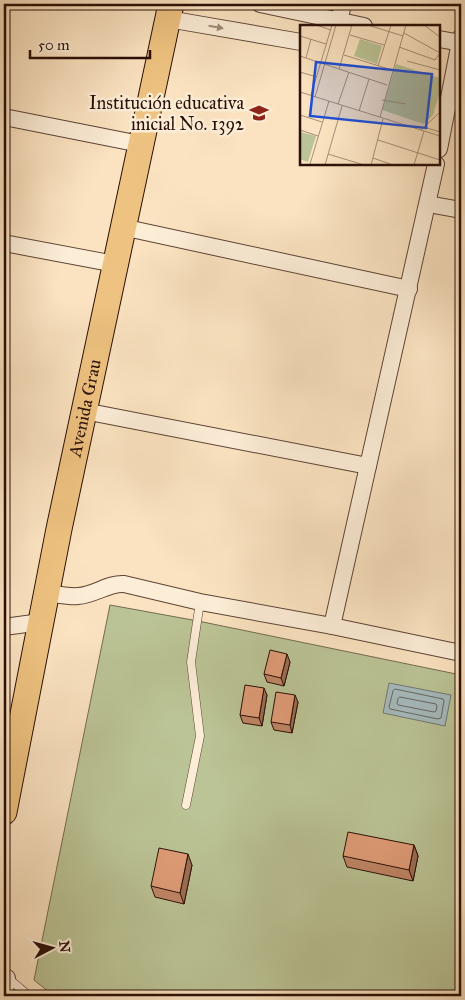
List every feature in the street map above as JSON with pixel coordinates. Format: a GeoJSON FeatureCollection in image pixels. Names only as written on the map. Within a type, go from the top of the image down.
{"type":"FeatureCollection","features":[{"type":"Feature","properties":{"kind":"main road","name":"Avenida Grau"},"geometry":{"type":"LineString","coordinates":[[4,812],[46,592],[169,11]]}},
{"type":"Feature","properties":{"kind":"street"},"geometry":{"type":"LineString","coordinates":[[260,4],[358,25]]}},
{"type":"Feature","properties":{"kind":"street"},"geometry":{"type":"LineString","coordinates":[[339,22],[343,4]]}},
{"type":"Feature","properties":{"kind":"street"},"geometry":{"type":"LineString","coordinates":[[169,11],[300,42]]}},
{"type":"Feature","properties":{"kind":"street"},"geometry":{"type":"LineString","coordinates":[[440,39],[461,41],[452,68],[440,143]]}},
{"type":"Feature","properties":{"kind":"street"},"geometry":{"type":"LineString","coordinates":[[4,117],[140,144]]}},
{"type":"Feature","properties":{"kind":"street"},"geometry":{"type":"LineString","coordinates":[[332,626],[436,165]]}},
{"type":"Feature","properties":{"kind":"street"},"geometry":{"type":"LineString","coordinates":[[428,204],[461,210]]}},
{"type":"Feature","properties":{"kind":"street"},"geometry":{"type":"LineString","coordinates":[[122,227],[409,289]]}},
{"type":"Feature","properties":{"kind":"street"},"geometry":{"type":"LineString","coordinates":[[4,244],[115,264]]}},
{"type":"Feature","properties":{"kind":"street"},"geometry":{"type":"LineString","coordinates":[[84,410],[368,466]]}},
{"type":"Feature","properties":{"kind":"street"},"geometry":{"type":"LineString","coordinates":[[46,592],[78,596],[101,591],[115,584],[124,584],[200,602],[332,626],[461,653]]}},
{"type":"Feature","properties":{"kind":"street"},"geometry":{"type":"LineString","coordinates":[[4,627],[41,622]]}},
{"type":"Feature","properties":{"kind":"street"},"geometry":{"type":"LineString","coordinates":[[4,996],[6,976]]}},
{"type":"Feature","properties":{"kind":"lane"},"geometry":{"type":"LineString","coordinates":[[186,805],[200,736],[192,662],[200,602]]}},
{"type":"Feature","properties":{"kind":"lane"},"geometry":{"type":"LineString","coordinates":[[6,976],[28,996]]}},
{"type":"Feature","properties":{"kind":"green space"},"geometry":{"type":"Polygon","coordinates":[[[110,605],[198,621],[461,675],[461,962],[454,996],[54,996],[34,980],[110,605]]]}},
{"type":"Feature","properties":{"kind":"water"},"geometry":{"type":"Polygon","coordinates":[[[389,683],[451,695],[445,726],[383,713],[389,683]]]}},
{"type":"Feature","properties":{"kind":"building"},"geometry":{"type":"Polygon","coordinates":[[[270,650],[287,654],[281,678],[264,674],[270,650]]]}},
{"type":"Feature","properties":{"kind":"building"},"geometry":{"type":"Polygon","coordinates":[[[245,685],[264,688],[259,718],[240,715],[245,685]]]}},
{"type":"Feature","properties":{"kind":"building"},"geometry":{"type":"Polygon","coordinates":[[[276,692],[295,695],[290,725],[271,722],[276,692]]]}},
{"type":"Feature","properties":{"kind":"building"},"geometry":{"type":"Polygon","coordinates":[[[348,832],[414,845],[409,870],[343,856],[348,832]]]}},
{"type":"Feature","properties":{"kind":"building"},"geometry":{"type":"Polygon","coordinates":[[[159,848],[188,854],[180,893],[151,886],[159,848]]]}},
{"type":"Feature","properties":{"kind":"place","name":"Institución educativa inicial No. 1392"},"geometry":{"type":"Point","coordinates":[259,113]}}]}
